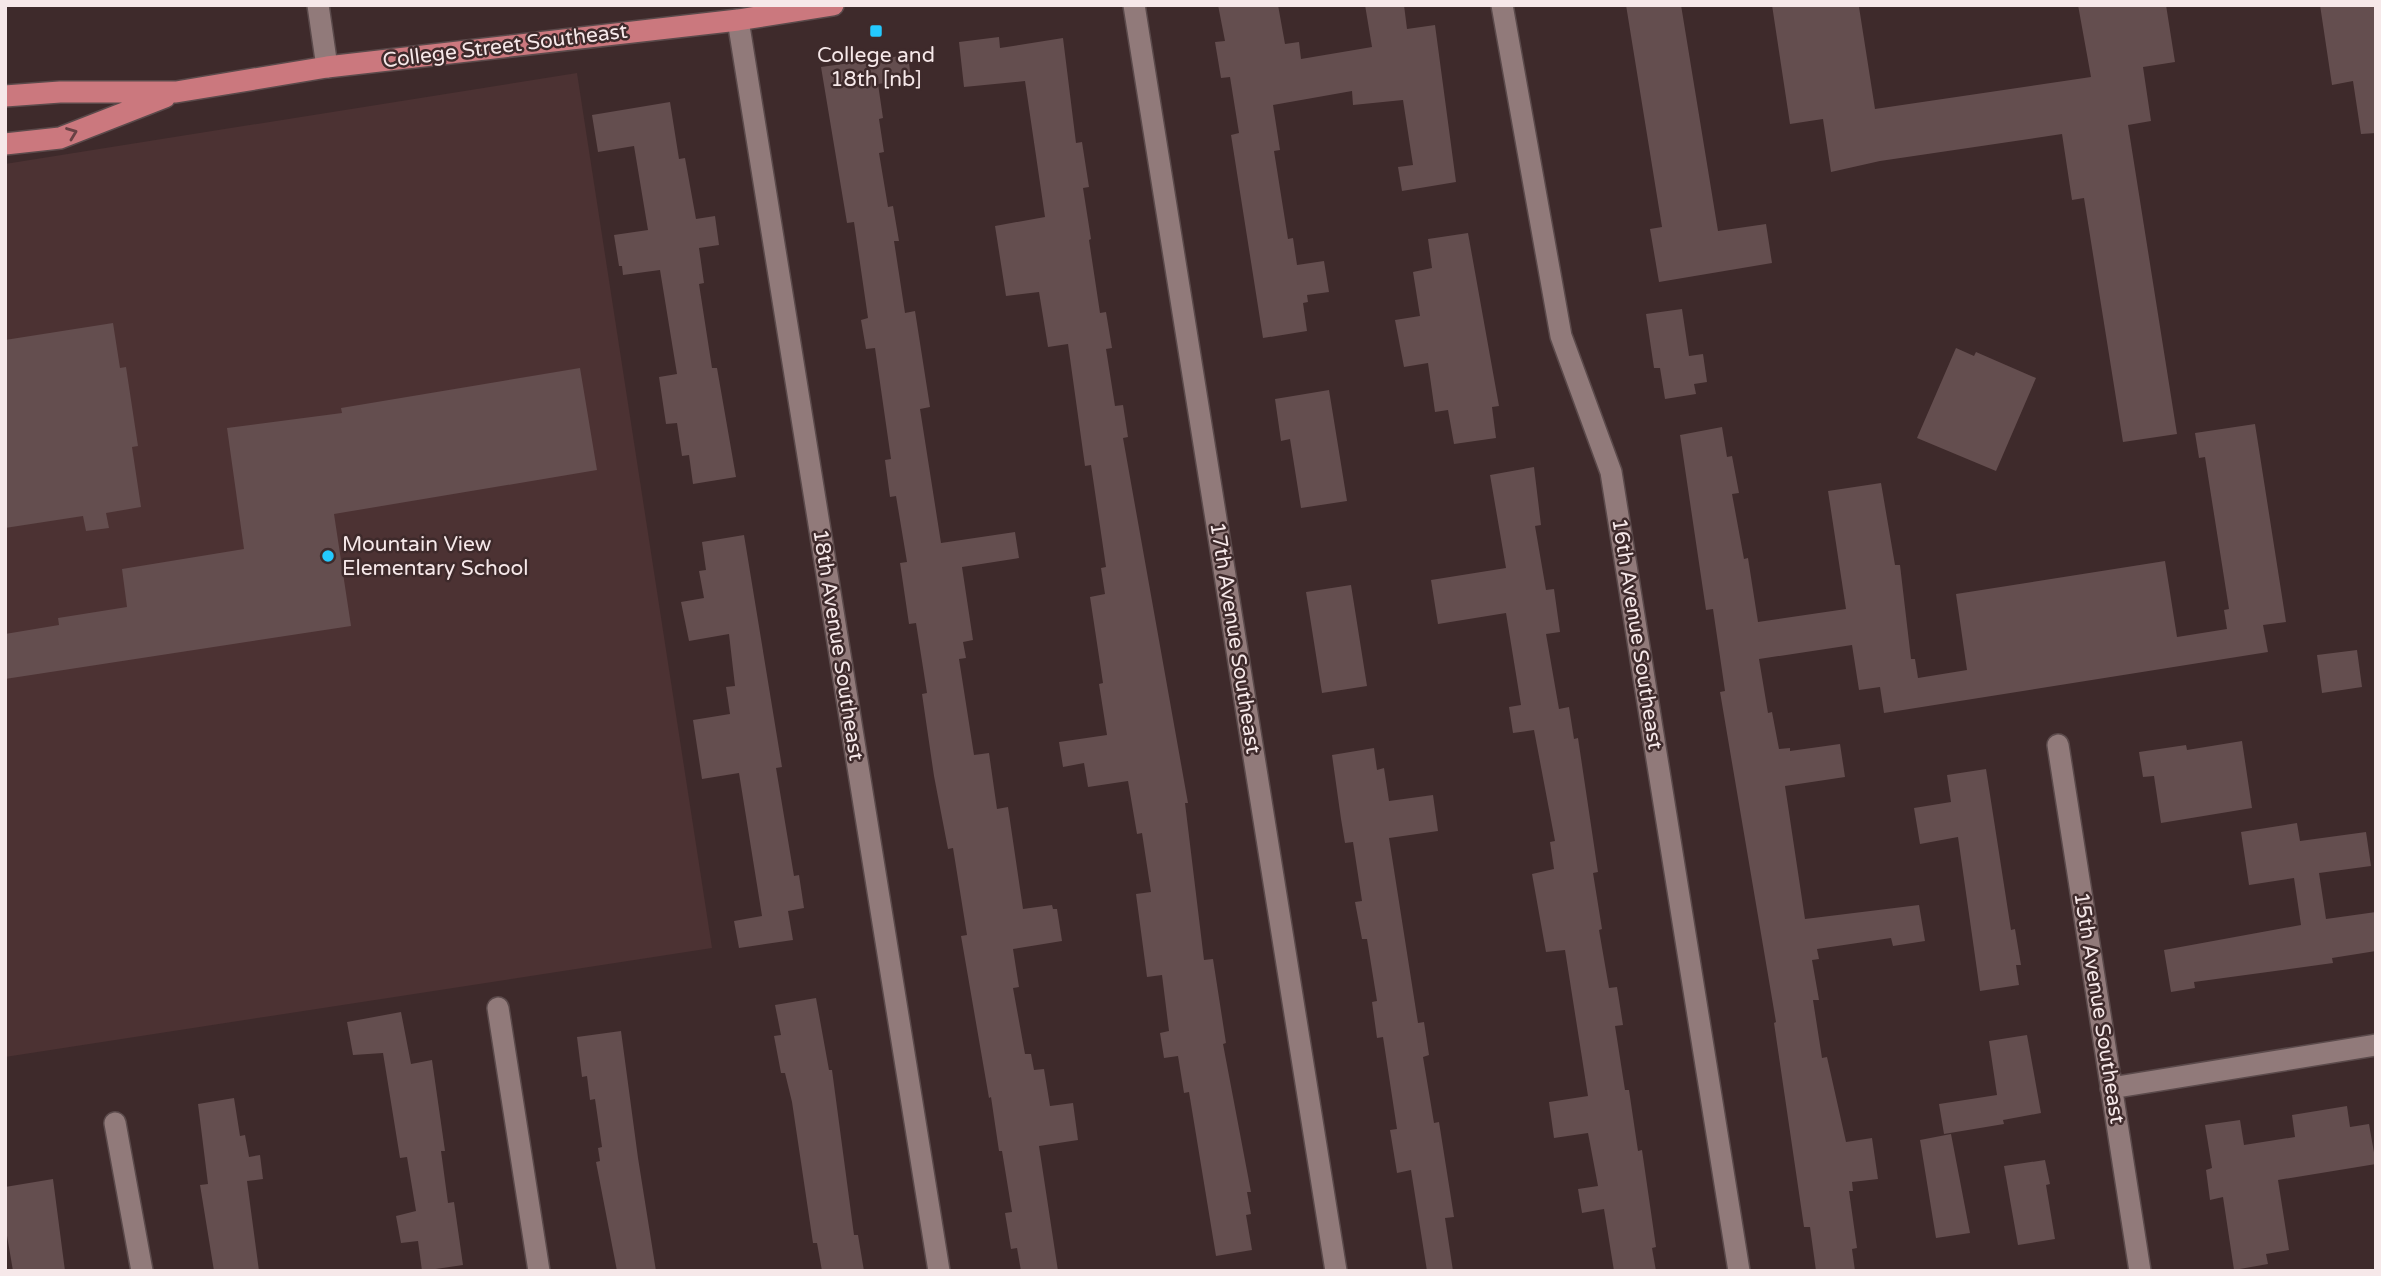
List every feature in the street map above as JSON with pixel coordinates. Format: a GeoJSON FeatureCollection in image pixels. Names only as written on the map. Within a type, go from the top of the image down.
{"type":"FeatureCollection","features":[{"type":"Feature","properties":{"kind":"main road","name":"College Street Southeast"},"geometry":{"type":"LineString","coordinates":[[5,96],[60,92],[176,92],[327,67],[738,20],[833,5]]}},
{"type":"Feature","properties":{"kind":"main road","name":"College Street Southeast"},"geometry":{"type":"LineString","coordinates":[[5,144],[60,138],[176,92]]}},
{"type":"Feature","properties":{"kind":"street"},"geometry":{"type":"LineString","coordinates":[[318,5],[327,67]]}},
{"type":"Feature","properties":{"kind":"street","name":"17th Avenue Southeast"},"geometry":{"type":"LineString","coordinates":[[1134,5],[1336,1271]]}},
{"type":"Feature","properties":{"kind":"street","name":"16th Avenue Southeast"},"geometry":{"type":"LineString","coordinates":[[1502,5],[1561,336],[1611,472],[1739,1271]]}},
{"type":"Feature","properties":{"kind":"street","name":"18th Avenue Southeast"},"geometry":{"type":"LineString","coordinates":[[738,20],[939,1271]]}},
{"type":"Feature","properties":{"kind":"street","name":"15th Avenue Southeast"},"geometry":{"type":"LineString","coordinates":[[2058,745],[2140,1271]]}},
{"type":"Feature","properties":{"kind":"street"},"geometry":{"type":"LineString","coordinates":[[498,1008],[539,1271]]}},
{"type":"Feature","properties":{"kind":"street"},"geometry":{"type":"LineString","coordinates":[[2111,1088],[2376,1045]]}},
{"type":"Feature","properties":{"kind":"street"},"geometry":{"type":"LineString","coordinates":[[115,1123],[142,1271]]}},
{"type":"Feature","properties":{"kind":"shaded area","name":"Mountain View Elementary School"},"geometry":{"type":"Polygon","coordinates":[[[577,73],[712,948],[5,1057],[5,164],[577,73]]]}},
{"type":"Feature","properties":{"kind":"building"},"geometry":{"type":"Polygon","coordinates":[[[1218,5],[1278,5],[1285,44],[1299,42],[1301,59],[1372,47],[1365,5],[1404,5],[1407,29],[1435,25],[1456,182],[1402,191],[1398,167],[1413,165],[1403,100],[1353,105],[1352,91],[1273,105],[1280,150],[1274,151],[1288,239],[1293,238],[1297,265],[1324,261],[1329,292],[1307,295],[1308,302],[1303,303],[1307,331],[1263,338],[1231,135],[1239,133],[1230,77],[1221,78],[1215,42],[1225,41],[1218,5]]]}},
{"type":"Feature","properties":{"kind":"building"},"geometry":{"type":"Polygon","coordinates":[[[1626,5],[1681,5],[1718,231],[1766,224],[1772,263],[1659,282],[1650,229],[1662,227],[1626,5]]]}},
{"type":"Feature","properties":{"kind":"building"},"geometry":{"type":"Polygon","coordinates":[[[1772,5],[1859,7],[1875,109],[2091,77],[2078,5],[2166,5],[2175,62],[2143,67],[2151,121],[2128,125],[2177,434],[2123,442],[2084,198],[2072,200],[2062,134],[1880,161],[1831,172],[1823,119],[1790,124],[1772,5]]]}},
{"type":"Feature","properties":{"kind":"building"},"geometry":{"type":"Polygon","coordinates":[[[2320,5],[2376,5],[2376,133],[2361,134],[2353,81],[2332,85],[2320,5]]]}},
{"type":"Feature","properties":{"kind":"building"},"geometry":{"type":"Polygon","coordinates":[[[999,37],[1000,48],[1063,38],[1076,143],[1082,142],[1089,187],[1083,188],[1100,313],[1106,312],[1112,348],[1106,349],[1115,406],[1123,405],[1128,437],[1123,438],[1188,803],[1185,803],[1204,960],[1213,959],[1226,1043],[1223,1044],[1251,1192],[1247,1192],[1251,1214],[1246,1215],[1252,1250],[1216,1256],[1189,1092],[1184,1093],[1178,1056],[1164,1058],[1160,1033],[1169,1031],[1162,975],[1147,977],[1136,894],[1151,892],[1142,833],[1137,834],[1128,781],[1088,787],[1084,763],[1063,767],[1059,742],[1107,735],[1099,684],[1103,683],[1090,597],[1105,594],[1101,568],[1106,567],[1091,465],[1085,466],[1068,344],[1048,347],[1039,292],[1006,296],[995,226],[1045,217],[1025,81],[964,87],[959,42],[999,37]]]}},
{"type":"Feature","properties":{"kind":"building"},"geometry":{"type":"Polygon","coordinates":[[[908,55],[911,79],[878,84],[884,152],[879,153],[888,207],[893,206],[899,241],[894,241],[905,313],[915,311],[930,407],[920,409],[941,543],[1015,532],[1019,558],[962,567],[973,640],[963,642],[966,658],[959,659],[974,755],[989,753],[997,809],[1008,807],[1023,909],[1052,905],[1053,909],[1057,909],[1062,941],[1013,949],[1019,987],[1013,988],[1025,1054],[1031,1054],[1034,1070],[1044,1069],[1050,1106],[1073,1103],[1078,1140],[1039,1146],[1058,1271],[1021,1271],[1017,1248],[1011,1249],[1005,1213],[1012,1212],[961,936],[967,935],[953,848],[948,849],[934,776],[922,694],[927,693],[916,623],[909,624],[900,563],[907,562],[896,496],[890,497],[885,460],[891,459],[875,348],[866,349],[861,320],[868,318],[854,222],[847,223],[821,67],[908,55]]]}},
{"type":"Feature","properties":{"kind":"building"},"geometry":{"type":"Polygon","coordinates":[[[670,102],[679,159],[685,158],[696,219],[715,216],[719,245],[699,248],[704,283],[699,284],[712,368],[717,368],[736,477],[693,484],[689,455],[682,456],[677,423],[666,424],[659,377],[677,374],[660,270],[623,275],[622,266],[619,266],[614,235],[648,230],[634,146],[598,152],[592,115],[670,102]]]}},
{"type":"Feature","properties":{"kind":"building"},"geometry":{"type":"Polygon","coordinates":[[[1468,233],[1499,406],[1492,407],[1496,438],[1454,444],[1448,410],[1435,412],[1428,363],[1404,367],[1395,320],[1420,316],[1413,272],[1432,268],[1428,239],[1468,233]]]}},
{"type":"Feature","properties":{"kind":"building"},"geometry":{"type":"Polygon","coordinates":[[[1682,309],[1689,356],[1703,354],[1707,382],[1694,384],[1696,394],[1665,399],[1660,368],[1654,368],[1646,314],[1682,309]]]}},
{"type":"Feature","properties":{"kind":"building"},"geometry":{"type":"Polygon","coordinates":[[[113,323],[120,368],[126,367],[138,446],[132,447],[141,507],[106,513],[109,528],[86,531],[83,516],[5,528],[5,340],[113,323]]]}},
{"type":"Feature","properties":{"kind":"building"},"geometry":{"type":"Polygon","coordinates":[[[1956,348],[1974,356],[1976,352],[2036,378],[1996,471],[1917,438],[1956,348]]]}},
{"type":"Feature","properties":{"kind":"building"},"geometry":{"type":"Polygon","coordinates":[[[580,368],[597,470],[334,514],[351,626],[5,679],[5,634],[59,625],[58,618],[127,607],[122,569],[244,549],[227,428],[342,413],[341,408],[580,368]]]}},
{"type":"Feature","properties":{"kind":"building"},"geometry":{"type":"Polygon","coordinates":[[[1329,390],[1347,501],[1301,508],[1290,439],[1281,441],[1275,399],[1329,390]]]}},
{"type":"Feature","properties":{"kind":"building"},"geometry":{"type":"Polygon","coordinates":[[[2255,424],[2286,622],[2263,625],[2268,652],[1884,713],[1880,687],[1859,690],[1852,645],[1759,659],[1768,713],[1772,712],[1779,749],[1790,748],[1790,751],[1840,744],[1845,777],[1785,786],[1805,919],[1919,905],[1925,941],[1893,946],[1891,938],[1817,949],[1819,959],[1812,960],[1819,1000],[1813,1000],[1822,1058],[1827,1057],[1846,1142],[1872,1138],[1878,1179],[1852,1182],[1853,1191],[1849,1191],[1857,1248],[1852,1249],[1855,1271],[1816,1271],[1810,1227],[1804,1227],[1774,1023],[1776,1022],[1720,692],[1725,691],[1713,609],[1706,610],[1680,435],[1722,427],[1727,457],[1732,456],[1739,493],[1732,494],[1744,559],[1748,558],[1758,622],[1846,609],[1828,491],[1881,483],[1895,565],[1900,565],[1911,659],[1915,659],[1918,678],[1967,670],[1956,594],[2165,561],[2177,637],[2227,629],[2224,610],[2229,609],[2205,457],[2199,458],[2195,433],[2255,424]]]}},
{"type":"Feature","properties":{"kind":"building"},"geometry":{"type":"Polygon","coordinates":[[[1534,467],[1541,525],[1535,526],[1546,590],[1554,589],[1560,632],[1546,634],[1559,709],[1569,707],[1574,739],[1578,738],[1598,872],[1593,873],[1602,929],[1599,930],[1609,988],[1617,987],[1623,1025],[1615,1026],[1625,1090],[1629,1090],[1638,1151],[1642,1150],[1656,1247],[1652,1248],[1656,1271],[1614,1271],[1604,1209],[1582,1213],[1578,1189],[1598,1186],[1588,1133],[1554,1138],[1549,1102],[1588,1096],[1565,950],[1546,952],[1532,874],[1554,869],[1550,842],[1555,841],[1534,730],[1513,733],[1509,707],[1521,705],[1506,613],[1438,624],[1431,580],[1506,568],[1490,475],[1534,467]]]}},
{"type":"Feature","properties":{"kind":"building"},"geometry":{"type":"Polygon","coordinates":[[[744,535],[782,767],[776,768],[794,876],[799,875],[804,908],[788,911],[793,940],[739,948],[734,921],[762,916],[739,773],[702,779],[693,720],[730,714],[726,687],[735,686],[729,634],[689,641],[681,602],[704,598],[699,571],[706,570],[702,542],[744,535]]]}},
{"type":"Feature","properties":{"kind":"building"},"geometry":{"type":"Polygon","coordinates":[[[1351,585],[1367,686],[1322,693],[1306,592],[1351,585]]]}},
{"type":"Feature","properties":{"kind":"building"},"geometry":{"type":"Polygon","coordinates":[[[2357,650],[2362,687],[2322,693],[2317,655],[2357,650]]]}},
{"type":"Feature","properties":{"kind":"building"},"geometry":{"type":"Polygon","coordinates":[[[2242,741],[2252,808],[2161,823],[2154,776],[2143,777],[2139,752],[2186,745],[2187,750],[2242,741]]]}},
{"type":"Feature","properties":{"kind":"building"},"geometry":{"type":"Polygon","coordinates":[[[1374,748],[1377,770],[1384,768],[1389,801],[1433,795],[1438,831],[1389,838],[1418,1023],[1424,1022],[1429,1055],[1423,1057],[1434,1123],[1439,1122],[1454,1217],[1445,1218],[1453,1271],[1427,1271],[1411,1170],[1397,1173],[1390,1130],[1397,1129],[1383,1037],[1377,1038],[1372,1002],[1377,1001],[1367,939],[1362,939],[1355,902],[1362,901],[1353,842],[1345,843],[1341,819],[1332,755],[1374,748]]]}},
{"type":"Feature","properties":{"kind":"building"},"geometry":{"type":"Polygon","coordinates":[[[1986,769],[2011,930],[2015,929],[2021,965],[2016,965],[2019,985],[1980,991],[1958,837],[1920,844],[1914,808],[1951,802],[1947,775],[1986,769]]]}},
{"type":"Feature","properties":{"kind":"building"},"geometry":{"type":"Polygon","coordinates":[[[2297,823],[2300,841],[2366,832],[2371,866],[2319,873],[2326,919],[2376,912],[2376,951],[2332,958],[2333,963],[2194,982],[2195,988],[2171,992],[2164,950],[2301,925],[2294,878],[2249,885],[2241,832],[2297,823]]]}},
{"type":"Feature","properties":{"kind":"building"},"geometry":{"type":"Polygon","coordinates":[[[816,998],[829,1070],[832,1070],[854,1235],[858,1235],[864,1271],[822,1271],[817,1243],[813,1243],[792,1102],[785,1073],[781,1073],[774,1036],[781,1035],[775,1005],[816,998]]]}},
{"type":"Feature","properties":{"kind":"building"},"geometry":{"type":"Polygon","coordinates":[[[401,1012],[411,1064],[432,1060],[445,1151],[441,1151],[448,1203],[454,1202],[463,1265],[422,1271],[418,1241],[401,1243],[396,1216],[416,1211],[407,1157],[400,1158],[383,1053],[353,1055],[347,1022],[401,1012]]]}},
{"type":"Feature","properties":{"kind":"building"},"geometry":{"type":"Polygon","coordinates":[[[621,1031],[656,1271],[617,1271],[596,1162],[600,1161],[598,1148],[602,1147],[595,1099],[590,1100],[587,1076],[582,1077],[577,1037],[621,1031]]]}},
{"type":"Feature","properties":{"kind":"building"},"geometry":{"type":"Polygon","coordinates":[[[2027,1035],[2041,1113],[2003,1120],[2004,1124],[1944,1134],[1939,1104],[1997,1095],[1989,1041],[2027,1035]]]}},
{"type":"Feature","properties":{"kind":"building"},"geometry":{"type":"Polygon","coordinates":[[[234,1098],[240,1136],[245,1135],[249,1157],[260,1155],[263,1179],[247,1181],[259,1271],[214,1271],[200,1185],[208,1184],[198,1104],[234,1098]]]}},
{"type":"Feature","properties":{"kind":"building"},"geometry":{"type":"Polygon","coordinates":[[[2347,1106],[2350,1127],[2369,1124],[2376,1164],[2278,1180],[2289,1250],[2266,1254],[2268,1264],[2234,1270],[2223,1197],[2210,1200],[2206,1170],[2212,1168],[2205,1125],[2240,1120],[2244,1145],[2295,1137],[2292,1115],[2347,1106]]]}},
{"type":"Feature","properties":{"kind":"building"},"geometry":{"type":"Polygon","coordinates":[[[1951,1134],[1970,1233],[1936,1238],[1920,1140],[1951,1134]]]}},
{"type":"Feature","properties":{"kind":"building"},"geometry":{"type":"Polygon","coordinates":[[[2045,1160],[2050,1184],[2046,1185],[2055,1239],[2018,1245],[2004,1166],[2045,1160]]]}},
{"type":"Feature","properties":{"kind":"building"},"geometry":{"type":"Polygon","coordinates":[[[53,1179],[65,1271],[13,1271],[5,1224],[5,1187],[53,1179]]]}},
{"type":"Feature","properties":{"kind":"place","name":"College and 18th [nb]"},"geometry":{"type":"Point","coordinates":[876,31]}},
{"type":"Feature","properties":{"kind":"place","name":"Mountain View Elementary School"},"geometry":{"type":"Point","coordinates":[328,556]}}]}
